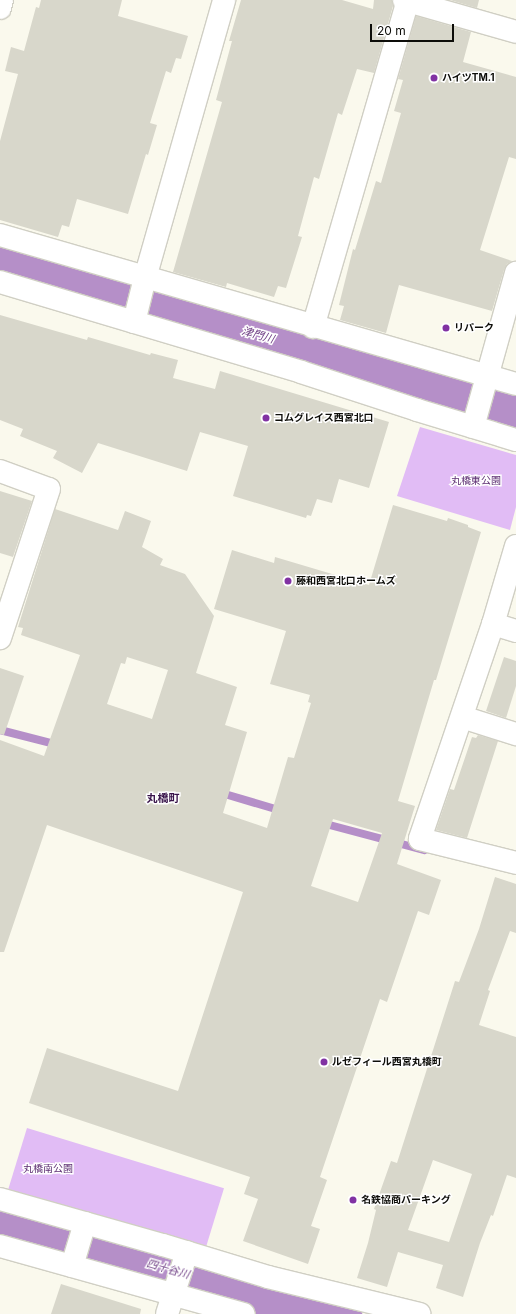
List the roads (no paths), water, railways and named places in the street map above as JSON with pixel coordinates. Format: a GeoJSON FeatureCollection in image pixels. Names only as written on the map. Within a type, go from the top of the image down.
{"type":"FeatureCollection","features":[{"type":"Feature","properties":{"kind":"street"},"geometry":{"type":"LineString","coordinates":[[0,8],[2,0]]}},
{"type":"Feature","properties":{"kind":"street"},"geometry":{"type":"LineString","coordinates":[[134,322],[145,278],[224,0]]}},
{"type":"Feature","properties":{"kind":"street"},"geometry":{"type":"LineString","coordinates":[[313,327],[407,0],[516,32]]}},
{"type":"Feature","properties":{"kind":"street"},"geometry":{"type":"LineString","coordinates":[[0,235],[486,379],[516,384]]}},
{"type":"Feature","properties":{"kind":"street"},"geometry":{"type":"LineString","coordinates":[[475,420],[516,273]]}},
{"type":"Feature","properties":{"kind":"street"},"geometry":{"type":"LineString","coordinates":[[0,282],[207,345],[475,420],[516,440]]}},
{"type":"Feature","properties":{"kind":"street"},"geometry":{"type":"LineString","coordinates":[[0,471],[48,489],[0,638]]}},
{"type":"Feature","properties":{"kind":"street"},"geometry":{"type":"LineString","coordinates":[[516,546],[462,717],[420,839],[516,863]]}},
{"type":"Feature","properties":{"kind":"street"},"geometry":{"type":"LineString","coordinates":[[492,624],[516,631]]}},
{"type":"Feature","properties":{"kind":"street"},"geometry":{"type":"LineString","coordinates":[[462,717],[516,734]]}},
{"type":"Feature","properties":{"kind":"street"},"geometry":{"type":"LineString","coordinates":[[0,1199],[84,1228],[186,1256],[420,1314]]}},
{"type":"Feature","properties":{"kind":"street"},"geometry":{"type":"LineString","coordinates":[[74,1260],[84,1228]]}},
{"type":"Feature","properties":{"kind":"street"},"geometry":{"type":"LineString","coordinates":[[0,1246],[74,1260],[173,1298],[244,1314]]}},
{"type":"Feature","properties":{"kind":"street"},"geometry":{"type":"LineString","coordinates":[[173,1298],[186,1256]]}},
{"type":"Feature","properties":{"kind":"waterway","name":"津門川"},"geometry":{"type":"LineString","coordinates":[[0,261],[516,409]]}},
{"type":"Feature","properties":{"kind":"waterway"},"geometry":{"type":"LineString","coordinates":[[0,730],[59,745]]}},
{"type":"Feature","properties":{"kind":"waterway"},"geometry":{"type":"LineString","coordinates":[[218,792],[282,811]]}},
{"type":"Feature","properties":{"kind":"waterway"},"geometry":{"type":"LineString","coordinates":[[322,823],[424,850]]}},
{"type":"Feature","properties":{"kind":"waterway","name":"四十谷川"},"geometry":{"type":"LineString","coordinates":[[0,1220],[243,1291],[337,1314]]}},
{"type":"Feature","properties":{"kind":"place","name":"ハイツTM.1"},"geometry":{"type":"Point","coordinates":[434,78]}},
{"type":"Feature","properties":{"kind":"place","name":"リパーク"},"geometry":{"type":"Point","coordinates":[446,328]}},
{"type":"Feature","properties":{"kind":"place","name":"コムグレイス西宮北口"},"geometry":{"type":"Point","coordinates":[266,418]}},
{"type":"Feature","properties":{"kind":"place","name":"藤和西宮北口ホームズ"},"geometry":{"type":"Point","coordinates":[288,581]}},
{"type":"Feature","properties":{"kind":"place","name":"ルゼフィール西宮丸橋町"},"geometry":{"type":"Point","coordinates":[324,1062]}},
{"type":"Feature","properties":{"kind":"place","name":"名鉄協商パーキング"},"geometry":{"type":"Point","coordinates":[353,1200]}},
{"type":"Feature","properties":{"kind":"district","name":"丸橋町"},"geometry":{"type":"Point","coordinates":[163,798]}},
{"type":"Feature","properties":{"kind":"park label","name":"丸橋東公園"},"geometry":{"type":"Point","coordinates":[476,481]}},
{"type":"Feature","properties":{"kind":"park label","name":"丸橋南公園"},"geometry":{"type":"Point","coordinates":[48,1169]}}]}
